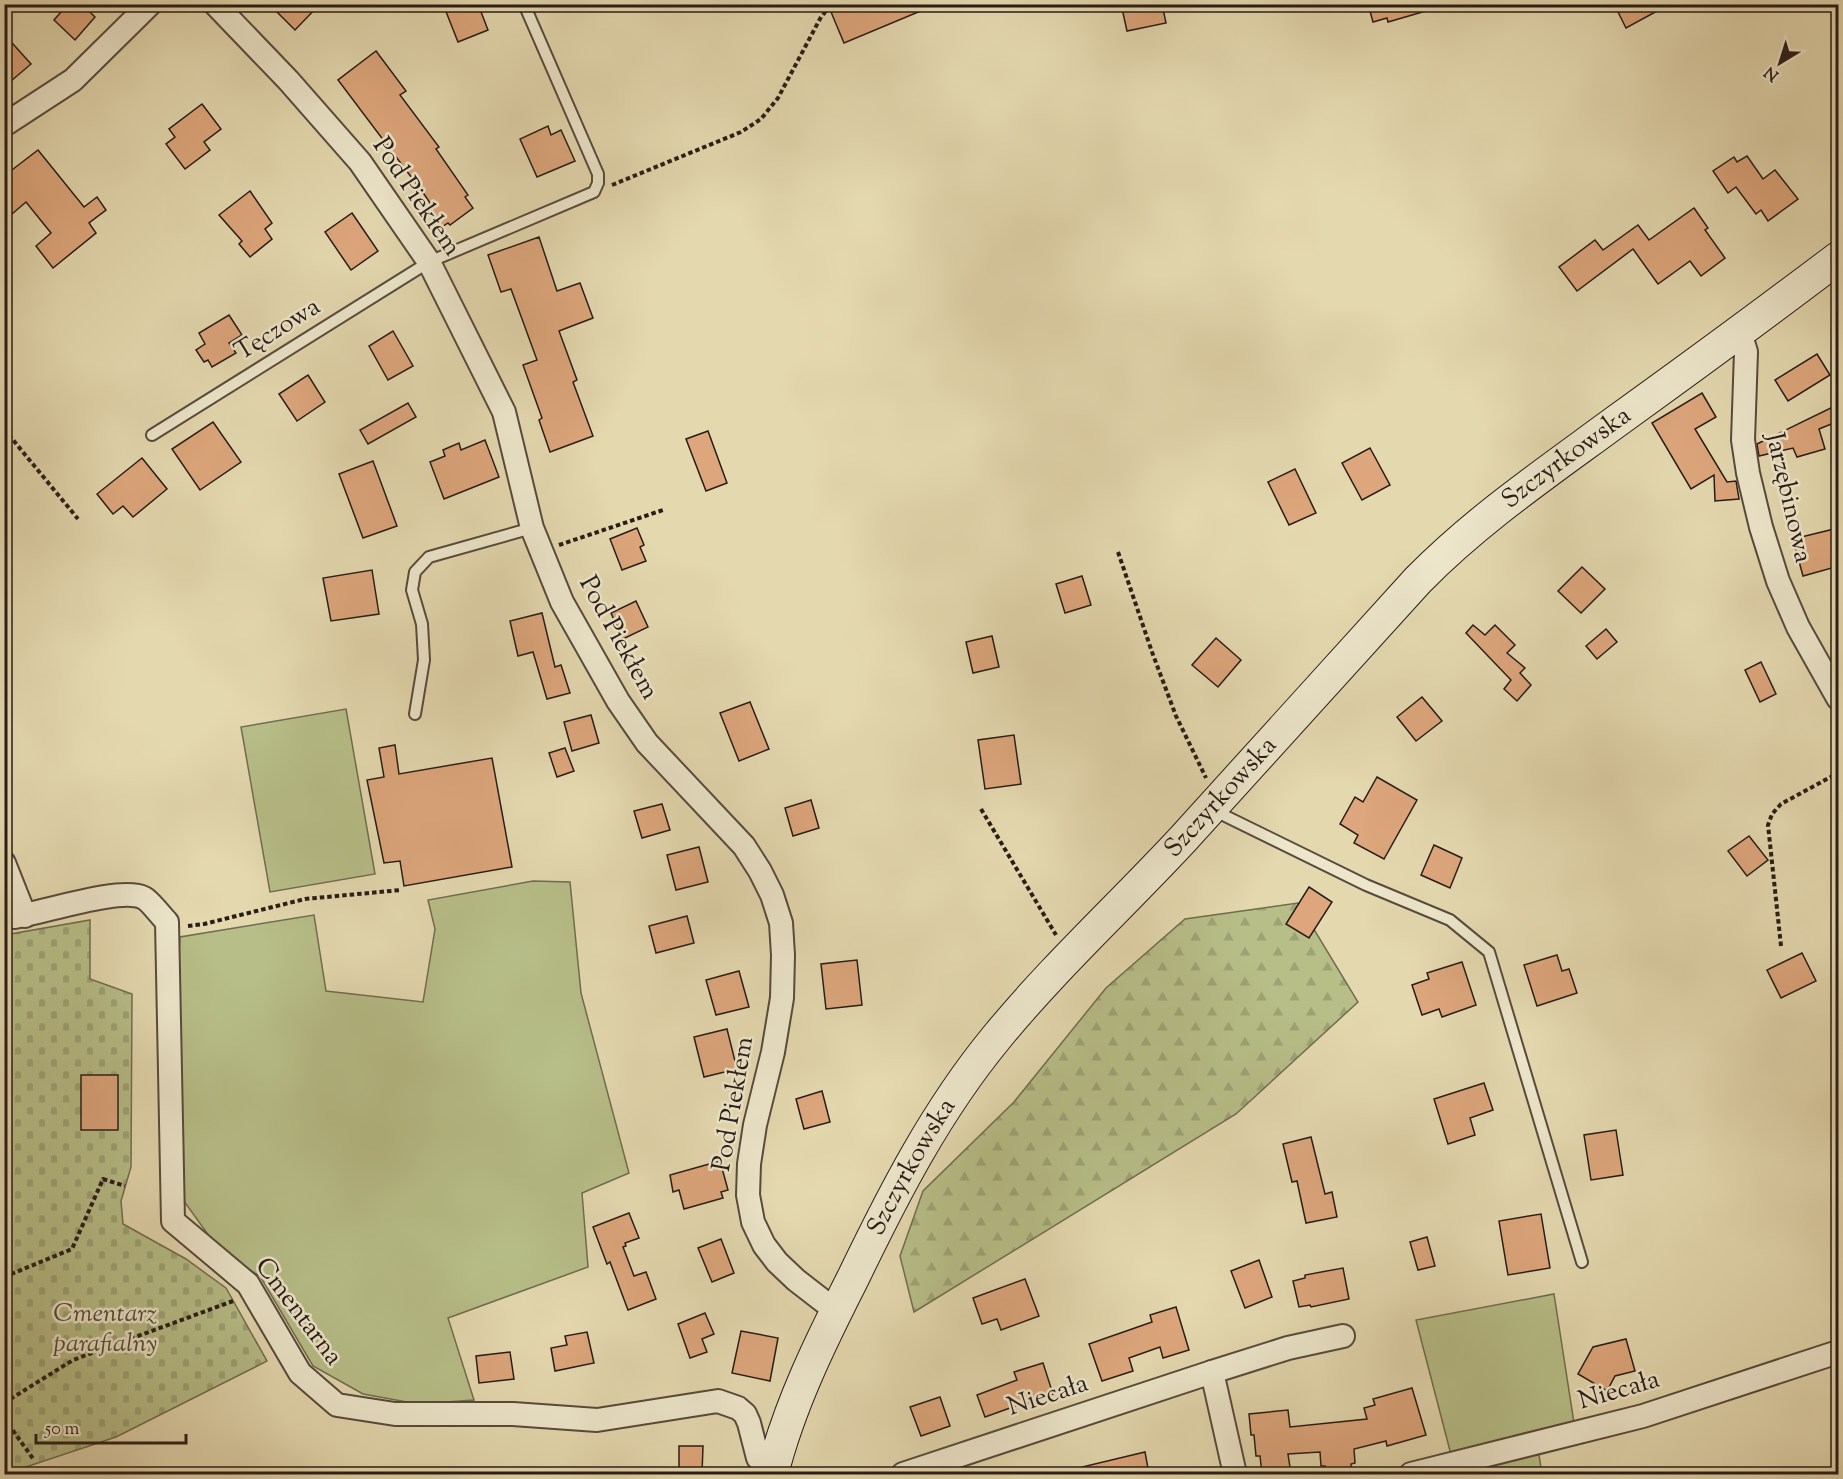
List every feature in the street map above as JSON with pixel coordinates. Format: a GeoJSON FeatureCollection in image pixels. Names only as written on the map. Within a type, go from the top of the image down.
{"type":"FeatureCollection","features":[{"type":"Feature","properties":{"kind":"main road","name":"Szczyrkowska"},"geometry":{"type":"LineString","coordinates":[[773,1473],[798,1396],[836,1311],[893,1195],[945,1105],[1001,1032],[1070,956],[1183,839],[1441,556],[1512,497],[1839,258]]}},
{"type":"Feature","properties":{"kind":"street"},"geometry":{"type":"LineString","coordinates":[[4,125],[73,80],[150,4]]}},
{"type":"Feature","properties":{"kind":"street","name":"Pod Piekłem"},"geometry":{"type":"LineString","coordinates":[[215,4],[296,88],[360,162],[429,262],[504,412],[532,528],[562,602],[618,701],[647,742],[744,846],[772,895],[782,923],[782,998],[773,1052],[755,1125],[749,1164],[748,1195],[753,1222],[764,1245],[777,1262],[796,1280],[836,1311]]}},
{"type":"Feature","properties":{"kind":"street","name":"Jarzębinowa"},"geometry":{"type":"LineString","coordinates":[[1740,332],[1746,352],[1743,440],[1761,527],[1778,581],[1798,627],[1839,698]]}},
{"type":"Feature","properties":{"kind":"street"},"geometry":{"type":"LineString","coordinates":[[4,863],[19,916],[126,895],[144,898],[166,922]]}},
{"type":"Feature","properties":{"kind":"street","name":"Cmentarna"},"geometry":{"type":"LineString","coordinates":[[166,922],[173,1221],[248,1284],[300,1372],[337,1405],[395,1414],[513,1414],[597,1420],[718,1401],[728,1403],[746,1414],[758,1458],[773,1473]]}},
{"type":"Feature","properties":{"kind":"street","name":"Niecała"},"geometry":{"type":"LineString","coordinates":[[903,1474],[1288,1348],[1343,1336]]}},
{"type":"Feature","properties":{"kind":"street","name":"Niecała"},"geometry":{"type":"LineString","coordinates":[[1411,1474],[1643,1416],[1839,1352]]}},
{"type":"Feature","properties":{"kind":"street"},"geometry":{"type":"LineString","coordinates":[[1212,1372],[1235,1474]]}},
{"type":"Feature","properties":{"kind":"lane"},"geometry":{"type":"LineString","coordinates":[[524,4],[598,174],[598,183],[594,192]]}},
{"type":"Feature","properties":{"kind":"lane","name":"Tęczowa"},"geometry":{"type":"LineString","coordinates":[[152,435],[429,262],[594,192]]}},
{"type":"Feature","properties":{"kind":"lane"},"geometry":{"type":"LineString","coordinates":[[415,714],[424,660],[422,624],[412,590],[415,572],[429,557],[532,528]]}},
{"type":"Feature","properties":{"kind":"lane"},"geometry":{"type":"LineString","coordinates":[[1213,805],[1366,885],[1450,920],[1489,952],[1582,1262]]}},
{"type":"Feature","properties":{"kind":"path"},"geometry":{"type":"LineString","coordinates":[[594,192],[741,132],[761,119],[778,98],[821,17],[832,4]]}},
{"type":"Feature","properties":{"kind":"path"},"geometry":{"type":"LineString","coordinates":[[4,429],[78,519]]}},
{"type":"Feature","properties":{"kind":"path"},"geometry":{"type":"LineString","coordinates":[[541,551],[663,510]]}},
{"type":"Feature","properties":{"kind":"path"},"geometry":{"type":"LineString","coordinates":[[1118,552],[1176,716],[1213,805]]}},
{"type":"Feature","properties":{"kind":"path"},"geometry":{"type":"LineString","coordinates":[[1781,946],[1768,825],[1772,814],[1781,804],[1839,773]]}},
{"type":"Feature","properties":{"kind":"path"},"geometry":{"type":"LineString","coordinates":[[981,809],[1070,956]]}},
{"type":"Feature","properties":{"kind":"path"},"geometry":{"type":"LineString","coordinates":[[166,922],[189,926],[304,899],[401,891]]}},
{"type":"Feature","properties":{"kind":"path"},"geometry":{"type":"LineString","coordinates":[[4,1277],[72,1249],[103,1179],[125,1185]]}},
{"type":"Feature","properties":{"kind":"path"},"geometry":{"type":"LineString","coordinates":[[4,1403],[74,1360],[233,1300]]}},
{"type":"Feature","properties":{"kind":"path"},"geometry":{"type":"LineString","coordinates":[[4,1418],[34,1460]]}},
{"type":"Feature","properties":{"kind":"green space"},"geometry":{"type":"Polygon","coordinates":[[[346,709],[375,874],[270,892],[241,727],[346,709]]]}},
{"type":"Feature","properties":{"kind":"green space"},"geometry":{"type":"Polygon","coordinates":[[[533,881],[570,882],[581,993],[629,1173],[582,1193],[588,1267],[448,1318],[474,1400],[418,1404],[363,1394],[313,1366],[260,1276],[222,1254],[181,1197],[178,967],[180,937],[314,915],[326,991],[423,1002],[435,929],[428,900],[533,881]]]}},
{"type":"Feature","properties":{"kind":"green space"},"geometry":{"type":"Polygon","coordinates":[[[1298,903],[1358,1002],[1236,1114],[914,1312],[900,1256],[923,1191],[1014,1102],[1106,988],[1185,919],[1298,903]]]}},
{"type":"Feature","properties":{"kind":"green space","name":"Cmentarz parafialny"},"geometry":{"type":"Polygon","coordinates":[[[90,920],[90,979],[132,994],[131,1167],[121,1201],[123,1224],[186,1259],[226,1288],[267,1361],[116,1437],[5,1474],[5,935],[90,920]]]}},
{"type":"Feature","properties":{"kind":"green space"},"geometry":{"type":"Polygon","coordinates":[[[1554,1294],[1574,1423],[1538,1449],[1542,1474],[1456,1474],[1416,1320],[1554,1294]]]}},
{"type":"Feature","properties":{"kind":"building"},"geometry":{"type":"Polygon","coordinates":[[[68,4],[82,4],[95,17],[75,40],[54,20],[68,4]]]}},
{"type":"Feature","properties":{"kind":"building"},"geometry":{"type":"Polygon","coordinates":[[[269,4],[320,4],[295,30],[269,4]]]}},
{"type":"Feature","properties":{"kind":"building"},"geometry":{"type":"Polygon","coordinates":[[[443,4],[478,4],[488,30],[458,42],[443,4]]]}},
{"type":"Feature","properties":{"kind":"building"},"geometry":{"type":"Polygon","coordinates":[[[849,4],[935,5],[844,43],[831,12],[849,4]]]}},
{"type":"Feature","properties":{"kind":"building"},"geometry":{"type":"Polygon","coordinates":[[[1121,4],[1162,4],[1166,23],[1127,31],[1121,4]]]}},
{"type":"Feature","properties":{"kind":"building"},"geometry":{"type":"Polygon","coordinates":[[[1368,4],[1432,4],[1433,9],[1388,22],[1387,18],[1373,22],[1368,4]]]}},
{"type":"Feature","properties":{"kind":"building"},"geometry":{"type":"Polygon","coordinates":[[[1614,4],[1670,4],[1626,28],[1614,4]]]}},
{"type":"Feature","properties":{"kind":"building"},"geometry":{"type":"Polygon","coordinates":[[[4,34],[31,64],[4,87],[4,34]]]}},
{"type":"Feature","properties":{"kind":"building"},"geometry":{"type":"Polygon","coordinates":[[[376,51],[406,91],[400,95],[439,147],[436,149],[468,195],[465,197],[473,208],[450,225],[448,223],[442,227],[429,208],[432,206],[424,194],[338,80],[376,51]]]}},
{"type":"Feature","properties":{"kind":"building"},"geometry":{"type":"Polygon","coordinates":[[[202,104],[221,129],[204,142],[210,150],[185,169],[166,144],[175,137],[169,129],[202,104]]]}},
{"type":"Feature","properties":{"kind":"building"},"geometry":{"type":"Polygon","coordinates":[[[548,126],[551,135],[561,130],[575,161],[537,177],[520,139],[548,126]]]}},
{"type":"Feature","properties":{"kind":"building"},"geometry":{"type":"Polygon","coordinates":[[[38,150],[84,207],[97,197],[106,210],[89,223],[96,233],[53,268],[36,246],[51,233],[26,202],[12,214],[4,204],[4,176],[38,150]]]}},
{"type":"Feature","properties":{"kind":"building"},"geometry":{"type":"Polygon","coordinates":[[[1747,156],[1763,179],[1775,170],[1798,199],[1768,221],[1761,210],[1756,214],[1736,187],[1728,193],[1713,171],[1734,157],[1737,162],[1747,156]]]}},
{"type":"Feature","properties":{"kind":"building"},"geometry":{"type":"Polygon","coordinates":[[[250,191],[272,223],[265,229],[272,239],[250,257],[239,244],[242,241],[219,215],[250,191]]]}},
{"type":"Feature","properties":{"kind":"building"},"geometry":{"type":"Polygon","coordinates":[[[1694,208],[1708,228],[1705,230],[1725,258],[1701,276],[1690,261],[1658,284],[1633,249],[1577,291],[1559,267],[1595,240],[1603,250],[1638,225],[1649,240],[1694,208]]]}},
{"type":"Feature","properties":{"kind":"building"},"geometry":{"type":"Polygon","coordinates":[[[352,213],[378,251],[351,270],[325,232],[352,213]]]}},
{"type":"Feature","properties":{"kind":"building"},"geometry":{"type":"Polygon","coordinates":[[[539,237],[557,291],[580,283],[593,318],[559,331],[577,380],[573,382],[593,436],[550,452],[539,420],[542,418],[523,365],[537,360],[511,289],[501,292],[488,255],[539,237]]]}},
{"type":"Feature","properties":{"kind":"building"},"geometry":{"type":"Polygon","coordinates":[[[229,315],[242,335],[229,343],[236,353],[212,367],[208,360],[204,362],[196,350],[205,344],[199,333],[229,315]]]}},
{"type":"Feature","properties":{"kind":"building"},"geometry":{"type":"Polygon","coordinates":[[[393,331],[413,366],[388,380],[369,346],[393,331]]]}},
{"type":"Feature","properties":{"kind":"building"},"geometry":{"type":"Polygon","coordinates":[[[1817,354],[1830,375],[1788,401],[1775,380],[1817,354]]]}},
{"type":"Feature","properties":{"kind":"building"},"geometry":{"type":"Polygon","coordinates":[[[308,375],[325,402],[297,421],[279,394],[308,375]]]}},
{"type":"Feature","properties":{"kind":"building"},"geometry":{"type":"Polygon","coordinates":[[[1702,393],[1716,417],[1695,429],[1727,482],[1736,481],[1739,499],[1715,501],[1714,475],[1691,489],[1652,423],[1702,393]]]}},
{"type":"Feature","properties":{"kind":"building"},"geometry":{"type":"Polygon","coordinates":[[[408,403],[416,417],[368,444],[360,430],[408,403]]]}},
{"type":"Feature","properties":{"kind":"building"},"geometry":{"type":"Polygon","coordinates":[[[1839,404],[1839,421],[1819,429],[1825,449],[1797,457],[1793,448],[1759,456],[1757,444],[1839,404]]]}},
{"type":"Feature","properties":{"kind":"building"},"geometry":{"type":"Polygon","coordinates":[[[213,422],[241,462],[200,490],[172,449],[213,422]]]}},
{"type":"Feature","properties":{"kind":"building"},"geometry":{"type":"Polygon","coordinates":[[[708,431],[727,483],[706,491],[686,439],[708,431]]]}},
{"type":"Feature","properties":{"kind":"building"},"geometry":{"type":"Polygon","coordinates":[[[485,440],[499,477],[444,499],[430,462],[445,456],[443,450],[459,443],[461,450],[485,440]]]}},
{"type":"Feature","properties":{"kind":"building"},"geometry":{"type":"Polygon","coordinates":[[[1370,448],[1390,485],[1362,500],[1342,463],[1370,448]]]}},
{"type":"Feature","properties":{"kind":"building"},"geometry":{"type":"Polygon","coordinates":[[[142,458],[167,489],[133,517],[123,506],[113,514],[97,494],[142,458]]]}},
{"type":"Feature","properties":{"kind":"building"},"geometry":{"type":"Polygon","coordinates":[[[373,461],[397,526],[363,538],[339,474],[373,461]]]}},
{"type":"Feature","properties":{"kind":"building"},"geometry":{"type":"Polygon","coordinates":[[[1295,469],[1316,513],[1289,525],[1268,482],[1295,469]]]}},
{"type":"Feature","properties":{"kind":"building"},"geometry":{"type":"Polygon","coordinates":[[[637,528],[644,545],[640,547],[646,561],[622,570],[610,539],[637,528]]]}},
{"type":"Feature","properties":{"kind":"building"},"geometry":{"type":"Polygon","coordinates":[[[1834,529],[1839,547],[1839,566],[1803,576],[1793,539],[1834,529]]]}},
{"type":"Feature","properties":{"kind":"building"},"geometry":{"type":"Polygon","coordinates":[[[1582,567],[1605,589],[1581,613],[1558,591],[1582,567]]]}},
{"type":"Feature","properties":{"kind":"building"},"geometry":{"type":"Polygon","coordinates":[[[372,570],[379,614],[331,621],[323,578],[372,570]]]}},
{"type":"Feature","properties":{"kind":"building"},"geometry":{"type":"Polygon","coordinates":[[[1082,576],[1091,605],[1065,613],[1056,584],[1082,576]]]}},
{"type":"Feature","properties":{"kind":"building"},"geometry":{"type":"Polygon","coordinates":[[[636,601],[648,627],[623,639],[611,613],[636,601]]]}},
{"type":"Feature","properties":{"kind":"building"},"geometry":{"type":"Polygon","coordinates":[[[542,613],[555,667],[561,665],[570,693],[547,699],[533,652],[518,656],[510,621],[542,613]]]}},
{"type":"Feature","properties":{"kind":"building"},"geometry":{"type":"Polygon","coordinates":[[[1473,625],[1485,635],[1495,625],[1515,645],[1507,653],[1525,668],[1520,673],[1531,685],[1517,701],[1504,689],[1511,680],[1466,633],[1473,625]]]}},
{"type":"Feature","properties":{"kind":"building"},"geometry":{"type":"Polygon","coordinates":[[[1606,629],[1617,642],[1597,659],[1586,646],[1606,629]]]}},
{"type":"Feature","properties":{"kind":"building"},"geometry":{"type":"Polygon","coordinates":[[[992,636],[999,667],[973,673],[966,642],[992,636]]]}},
{"type":"Feature","properties":{"kind":"building"},"geometry":{"type":"Polygon","coordinates":[[[1216,638],[1241,660],[1218,687],[1192,665],[1216,638]]]}},
{"type":"Feature","properties":{"kind":"building"},"geometry":{"type":"Polygon","coordinates":[[[1761,662],[1776,694],[1760,702],[1745,670],[1761,662]]]}},
{"type":"Feature","properties":{"kind":"building"},"geometry":{"type":"Polygon","coordinates":[[[1422,697],[1442,721],[1416,741],[1397,717],[1422,697]]]}},
{"type":"Feature","properties":{"kind":"building"},"geometry":{"type":"Polygon","coordinates":[[[750,702],[769,749],[739,761],[720,713],[750,702]]]}},
{"type":"Feature","properties":{"kind":"building"},"geometry":{"type":"Polygon","coordinates":[[[591,715],[599,743],[572,751],[564,722],[591,715]]]}},
{"type":"Feature","properties":{"kind":"building"},"geometry":{"type":"Polygon","coordinates":[[[1014,735],[1021,784],[985,789],[978,740],[1014,735]]]}},
{"type":"Feature","properties":{"kind":"building"},"geometry":{"type":"Polygon","coordinates":[[[395,745],[399,774],[492,758],[512,867],[404,886],[400,861],[384,863],[367,780],[384,777],[379,748],[395,745]]]}},
{"type":"Feature","properties":{"kind":"building"},"geometry":{"type":"Polygon","coordinates":[[[565,748],[574,771],[557,777],[549,753],[565,748]]]}},
{"type":"Feature","properties":{"kind":"building"},"geometry":{"type":"Polygon","coordinates":[[[1377,777],[1417,800],[1384,859],[1354,843],[1358,835],[1340,824],[1355,797],[1363,802],[1377,777]]]}},
{"type":"Feature","properties":{"kind":"building"},"geometry":{"type":"Polygon","coordinates":[[[811,800],[819,828],[793,836],[785,808],[811,800]]]}},
{"type":"Feature","properties":{"kind":"building"},"geometry":{"type":"Polygon","coordinates":[[[662,804],[670,830],[642,838],[634,811],[662,804]]]}},
{"type":"Feature","properties":{"kind":"building"},"geometry":{"type":"Polygon","coordinates":[[[1749,836],[1768,860],[1747,876],[1728,851],[1749,836]]]}},
{"type":"Feature","properties":{"kind":"building"},"geometry":{"type":"Polygon","coordinates":[[[1434,845],[1462,858],[1450,888],[1421,875],[1434,845]]]}},
{"type":"Feature","properties":{"kind":"building"},"geometry":{"type":"Polygon","coordinates":[[[699,847],[708,882],[676,890],[667,855],[699,847]]]}},
{"type":"Feature","properties":{"kind":"building"},"geometry":{"type":"Polygon","coordinates":[[[1309,887],[1332,902],[1309,938],[1286,924],[1309,887]]]}},
{"type":"Feature","properties":{"kind":"building"},"geometry":{"type":"Polygon","coordinates":[[[687,916],[694,943],[656,953],[649,926],[687,916]]]}},
{"type":"Feature","properties":{"kind":"building"},"geometry":{"type":"Polygon","coordinates":[[[1802,953],[1816,981],[1781,998],[1767,970],[1802,953]]]}},
{"type":"Feature","properties":{"kind":"building"},"geometry":{"type":"Polygon","coordinates":[[[1557,955],[1562,971],[1569,969],[1577,993],[1537,1006],[1524,965],[1557,955]]]}},
{"type":"Feature","properties":{"kind":"building"},"geometry":{"type":"Polygon","coordinates":[[[857,960],[862,1005],[826,1009],[821,964],[857,960]]]}},
{"type":"Feature","properties":{"kind":"building"},"geometry":{"type":"Polygon","coordinates":[[[1462,962],[1476,1005],[1442,1017],[1439,1009],[1422,1015],[1412,985],[1429,979],[1427,973],[1462,962]]]}},
{"type":"Feature","properties":{"kind":"building"},"geometry":{"type":"Polygon","coordinates":[[[739,971],[749,1007],[716,1015],[706,980],[739,971]]]}},
{"type":"Feature","properties":{"kind":"building"},"geometry":{"type":"Polygon","coordinates":[[[727,1029],[737,1069],[704,1077],[694,1037],[727,1029]]]}},
{"type":"Feature","properties":{"kind":"building"},"geometry":{"type":"Polygon","coordinates":[[[81,1075],[118,1075],[118,1130],[81,1130],[81,1075]]]}},
{"type":"Feature","properties":{"kind":"building"},"geometry":{"type":"Polygon","coordinates":[[[1484,1083],[1493,1110],[1470,1118],[1475,1135],[1448,1144],[1434,1099],[1484,1083]]]}},
{"type":"Feature","properties":{"kind":"building"},"geometry":{"type":"Polygon","coordinates":[[[822,1091],[830,1122],[804,1129],[796,1099],[822,1091]]]}},
{"type":"Feature","properties":{"kind":"building"},"geometry":{"type":"Polygon","coordinates":[[[1616,1130],[1623,1175],[1591,1180],[1584,1135],[1616,1130]]]}},
{"type":"Feature","properties":{"kind":"building"},"geometry":{"type":"Polygon","coordinates":[[[1311,1137],[1325,1194],[1332,1192],[1337,1217],[1306,1223],[1297,1181],[1292,1182],[1283,1144],[1311,1137]]]}},
{"type":"Feature","properties":{"kind":"building"},"geometry":{"type":"Polygon","coordinates":[[[720,1161],[728,1190],[721,1192],[723,1198],[684,1209],[679,1190],[673,1192],[670,1175],[720,1161]]]}},
{"type":"Feature","properties":{"kind":"building"},"geometry":{"type":"Polygon","coordinates":[[[629,1213],[639,1238],[625,1243],[626,1246],[623,1247],[634,1276],[646,1272],[656,1299],[628,1310],[610,1262],[607,1264],[593,1227],[629,1213]]]}},
{"type":"Feature","properties":{"kind":"building"},"geometry":{"type":"Polygon","coordinates":[[[1541,1214],[1550,1268],[1508,1275],[1499,1221],[1541,1214]]]}},
{"type":"Feature","properties":{"kind":"building"},"geometry":{"type":"Polygon","coordinates":[[[1427,1237],[1435,1266],[1418,1270],[1410,1242],[1427,1237]]]}},
{"type":"Feature","properties":{"kind":"building"},"geometry":{"type":"Polygon","coordinates":[[[721,1239],[734,1273],[712,1282],[698,1248],[721,1239]]]}},
{"type":"Feature","properties":{"kind":"building"},"geometry":{"type":"Polygon","coordinates":[[[1259,1260],[1272,1297],[1245,1308],[1231,1271],[1259,1260]]]}},
{"type":"Feature","properties":{"kind":"building"},"geometry":{"type":"Polygon","coordinates":[[[1343,1268],[1349,1299],[1311,1307],[1310,1305],[1299,1307],[1293,1281],[1305,1278],[1305,1275],[1343,1268]]]}},
{"type":"Feature","properties":{"kind":"building"},"geometry":{"type":"Polygon","coordinates":[[[1025,1279],[1039,1316],[1001,1330],[997,1319],[982,1324],[973,1298],[1025,1279]]]}},
{"type":"Feature","properties":{"kind":"building"},"geometry":{"type":"Polygon","coordinates":[[[1176,1307],[1189,1350],[1163,1358],[1160,1347],[1129,1358],[1133,1371],[1102,1381],[1089,1344],[1152,1322],[1150,1315],[1176,1307]]]}},
{"type":"Feature","properties":{"kind":"building"},"geometry":{"type":"Polygon","coordinates":[[[705,1313],[714,1334],[702,1339],[707,1352],[690,1358],[678,1324],[705,1313]]]}},
{"type":"Feature","properties":{"kind":"building"},"geometry":{"type":"Polygon","coordinates":[[[741,1331],[778,1338],[770,1381],[732,1373],[741,1331]]]}},
{"type":"Feature","properties":{"kind":"building"},"geometry":{"type":"Polygon","coordinates":[[[587,1332],[594,1363],[555,1371],[551,1348],[567,1345],[565,1336],[587,1332]]]}},
{"type":"Feature","properties":{"kind":"building"},"geometry":{"type":"Polygon","coordinates":[[[1626,1339],[1635,1371],[1615,1376],[1607,1391],[1578,1374],[1593,1347],[1626,1339]]]}},
{"type":"Feature","properties":{"kind":"building"},"geometry":{"type":"Polygon","coordinates":[[[510,1352],[514,1379],[479,1383],[476,1356],[510,1352]]]}},
{"type":"Feature","properties":{"kind":"building"},"geometry":{"type":"Polygon","coordinates":[[[1043,1363],[1053,1394],[985,1417],[977,1395],[1017,1380],[1014,1372],[1043,1363]]]}},
{"type":"Feature","properties":{"kind":"building"},"geometry":{"type":"Polygon","coordinates":[[[1412,1388],[1426,1435],[1387,1446],[1386,1441],[1354,1449],[1355,1463],[1351,1464],[1352,1474],[1326,1474],[1325,1466],[1321,1466],[1320,1452],[1288,1454],[1291,1474],[1262,1474],[1260,1456],[1256,1456],[1254,1435],[1251,1435],[1249,1414],[1288,1410],[1290,1427],[1367,1419],[1364,1408],[1375,1405],[1373,1399],[1412,1388]]]}},
{"type":"Feature","properties":{"kind":"building"},"geometry":{"type":"Polygon","coordinates":[[[940,1397],[950,1426],[921,1436],[910,1407],[940,1397]]]}},
{"type":"Feature","properties":{"kind":"building"},"geometry":{"type":"Polygon","coordinates":[[[679,1446],[703,1446],[702,1474],[679,1474],[679,1446]]]}},
{"type":"Feature","properties":{"kind":"building"},"geometry":{"type":"Polygon","coordinates":[[[1145,1452],[1149,1474],[1082,1474],[1082,1467],[1145,1452]]]}}]}
